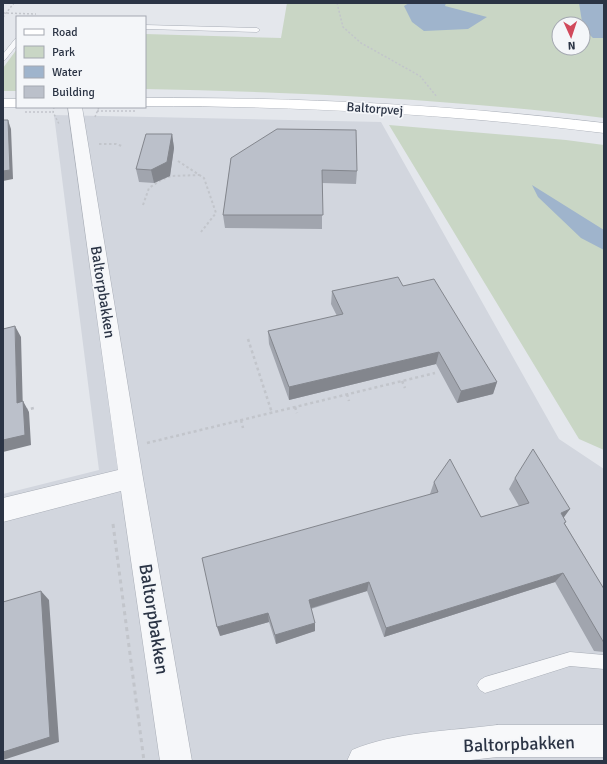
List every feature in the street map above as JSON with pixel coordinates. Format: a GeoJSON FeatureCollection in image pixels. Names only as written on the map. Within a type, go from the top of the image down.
{"type":"FeatureCollection","features":[{"type":"Feature","properties":{"kind":"street","name":"Baltorpvej"},"geometry":{"type":"LineString","coordinates":[[146,102],[299,103],[561,122],[604,128]]}},
{"type":"Feature","properties":{"kind":"street"},"geometry":{"type":"LineString","coordinates":[[3,103],[16,107]]}},
{"type":"Feature","properties":{"kind":"street","name":"Baltorpbakken"},"geometry":{"type":"LineString","coordinates":[[71,109],[176,761]]}},
{"type":"Feature","properties":{"kind":"street"},"geometry":{"type":"LineString","coordinates":[[3,510],[131,478]]}},
{"type":"Feature","properties":{"kind":"street","name":"Baltorpbakken"},"geometry":{"type":"LineString","coordinates":[[364,761],[397,753],[497,741],[604,741]]}},
{"type":"Feature","properties":{"kind":"lane"},"geometry":{"type":"LineString","coordinates":[[146,27],[258,30]]}},
{"type":"Feature","properties":{"kind":"lane"},"geometry":{"type":"LineString","coordinates":[[3,59],[16,41]]}},
{"type":"Feature","properties":{"kind":"lane"},"geometry":{"type":"LineString","coordinates":[[485,685],[570,658],[604,662]]}},
{"type":"Feature","properties":{"kind":"path"},"geometry":{"type":"LineString","coordinates":[[3,17],[14,3]]}},
{"type":"Feature","properties":{"kind":"path"},"geometry":{"type":"LineString","coordinates":[[337,3],[343,27],[361,43],[420,76],[452,114]]}},
{"type":"Feature","properties":{"kind":"path"},"geometry":{"type":"LineString","coordinates":[[3,13],[36,14]]}},
{"type":"Feature","properties":{"kind":"path"},"geometry":{"type":"LineString","coordinates":[[21,108],[85,108]]}},
{"type":"Feature","properties":{"kind":"path"},"geometry":{"type":"LineString","coordinates":[[97,144],[116,144],[122,146]]}},
{"type":"Feature","properties":{"kind":"path"},"geometry":{"type":"LineString","coordinates":[[178,161],[204,178],[216,213],[201,232]]}},
{"type":"Feature","properties":{"kind":"path"},"geometry":{"type":"LineString","coordinates":[[143,205],[148,188],[173,176],[194,177],[200,175]]}},
{"type":"Feature","properties":{"kind":"path"},"geometry":{"type":"LineString","coordinates":[[248,339],[272,413]]}},
{"type":"Feature","properties":{"kind":"path"},"geometry":{"type":"LineString","coordinates":[[143,444],[435,373]]}},
{"type":"Feature","properties":{"kind":"path"},"geometry":{"type":"LineString","coordinates":[[402,381],[405,388]]}},
{"type":"Feature","properties":{"kind":"path"},"geometry":{"type":"LineString","coordinates":[[347,394],[349,401]]}},
{"type":"Feature","properties":{"kind":"path"},"geometry":{"type":"LineString","coordinates":[[295,407],[297,413]]}},
{"type":"Feature","properties":{"kind":"path"},"geometry":{"type":"LineString","coordinates":[[19,411],[34,408]]}},
{"type":"Feature","properties":{"kind":"path"},"geometry":{"type":"LineString","coordinates":[[241,420],[243,428]]}},
{"type":"Feature","properties":{"kind":"shaded area"},"geometry":{"type":"Polygon","coordinates":[[[54,115],[381,122],[559,439],[604,469],[604,761],[3,761],[3,494],[99,470],[54,115]]]}},
{"type":"Feature","properties":{"kind":"green space"},"geometry":{"type":"Polygon","coordinates":[[[287,3],[604,3],[604,118],[547,111],[432,101],[317,94],[146,89],[146,34],[281,38],[287,3]]]}},
{"type":"Feature","properties":{"kind":"green space"},"geometry":{"type":"Polygon","coordinates":[[[16,50],[16,91],[3,91],[3,68],[16,50]]]}},
{"type":"Feature","properties":{"kind":"green space"},"geometry":{"type":"Polygon","coordinates":[[[389,125],[566,140],[604,145],[604,450],[579,439],[389,125]]]}},
{"type":"Feature","properties":{"kind":"water"},"geometry":{"type":"Polygon","coordinates":[[[409,3],[446,3],[445,6],[487,17],[468,29],[424,31],[412,22],[404,6],[409,3]]]}},
{"type":"Feature","properties":{"kind":"water"},"geometry":{"type":"Polygon","coordinates":[[[579,3],[604,3],[604,38],[593,38],[591,36],[591,16],[581,16],[579,3]]]}},
{"type":"Feature","properties":{"kind":"water"},"geometry":{"type":"Polygon","coordinates":[[[532,185],[604,230],[604,250],[581,238],[538,197],[532,185]]]}},
{"type":"Feature","properties":{"kind":"building"},"geometry":{"type":"Polygon","coordinates":[[[3,120],[8,120],[10,170],[3,171],[3,120]]]}},
{"type":"Feature","properties":{"kind":"building"},"geometry":{"type":"Polygon","coordinates":[[[277,129],[356,130],[357,171],[322,170],[323,215],[223,215],[231,158],[277,129]]]}},
{"type":"Feature","properties":{"kind":"building"},"geometry":{"type":"Polygon","coordinates":[[[146,134],[172,134],[167,162],[151,170],[136,169],[146,134]]]}},
{"type":"Feature","properties":{"kind":"building"},"geometry":{"type":"Polygon","coordinates":[[[398,277],[403,286],[434,279],[497,382],[461,391],[439,352],[289,387],[268,331],[343,314],[332,291],[398,277]]]}},
{"type":"Feature","properties":{"kind":"building"},"geometry":{"type":"Polygon","coordinates":[[[15,326],[17,403],[23,401],[25,435],[3,440],[3,329],[15,326]]]}},
{"type":"Feature","properties":{"kind":"building"},"geometry":{"type":"Polygon","coordinates":[[[533,449],[570,509],[561,513],[566,522],[564,523],[604,589],[604,643],[563,573],[386,628],[369,582],[309,600],[315,623],[275,635],[268,613],[217,627],[202,558],[438,492],[434,482],[450,459],[481,517],[529,503],[515,478],[533,449]]]}},
{"type":"Feature","properties":{"kind":"building"},"geometry":{"type":"Polygon","coordinates":[[[41,591],[50,737],[3,752],[3,602],[41,591]]]}}]}
